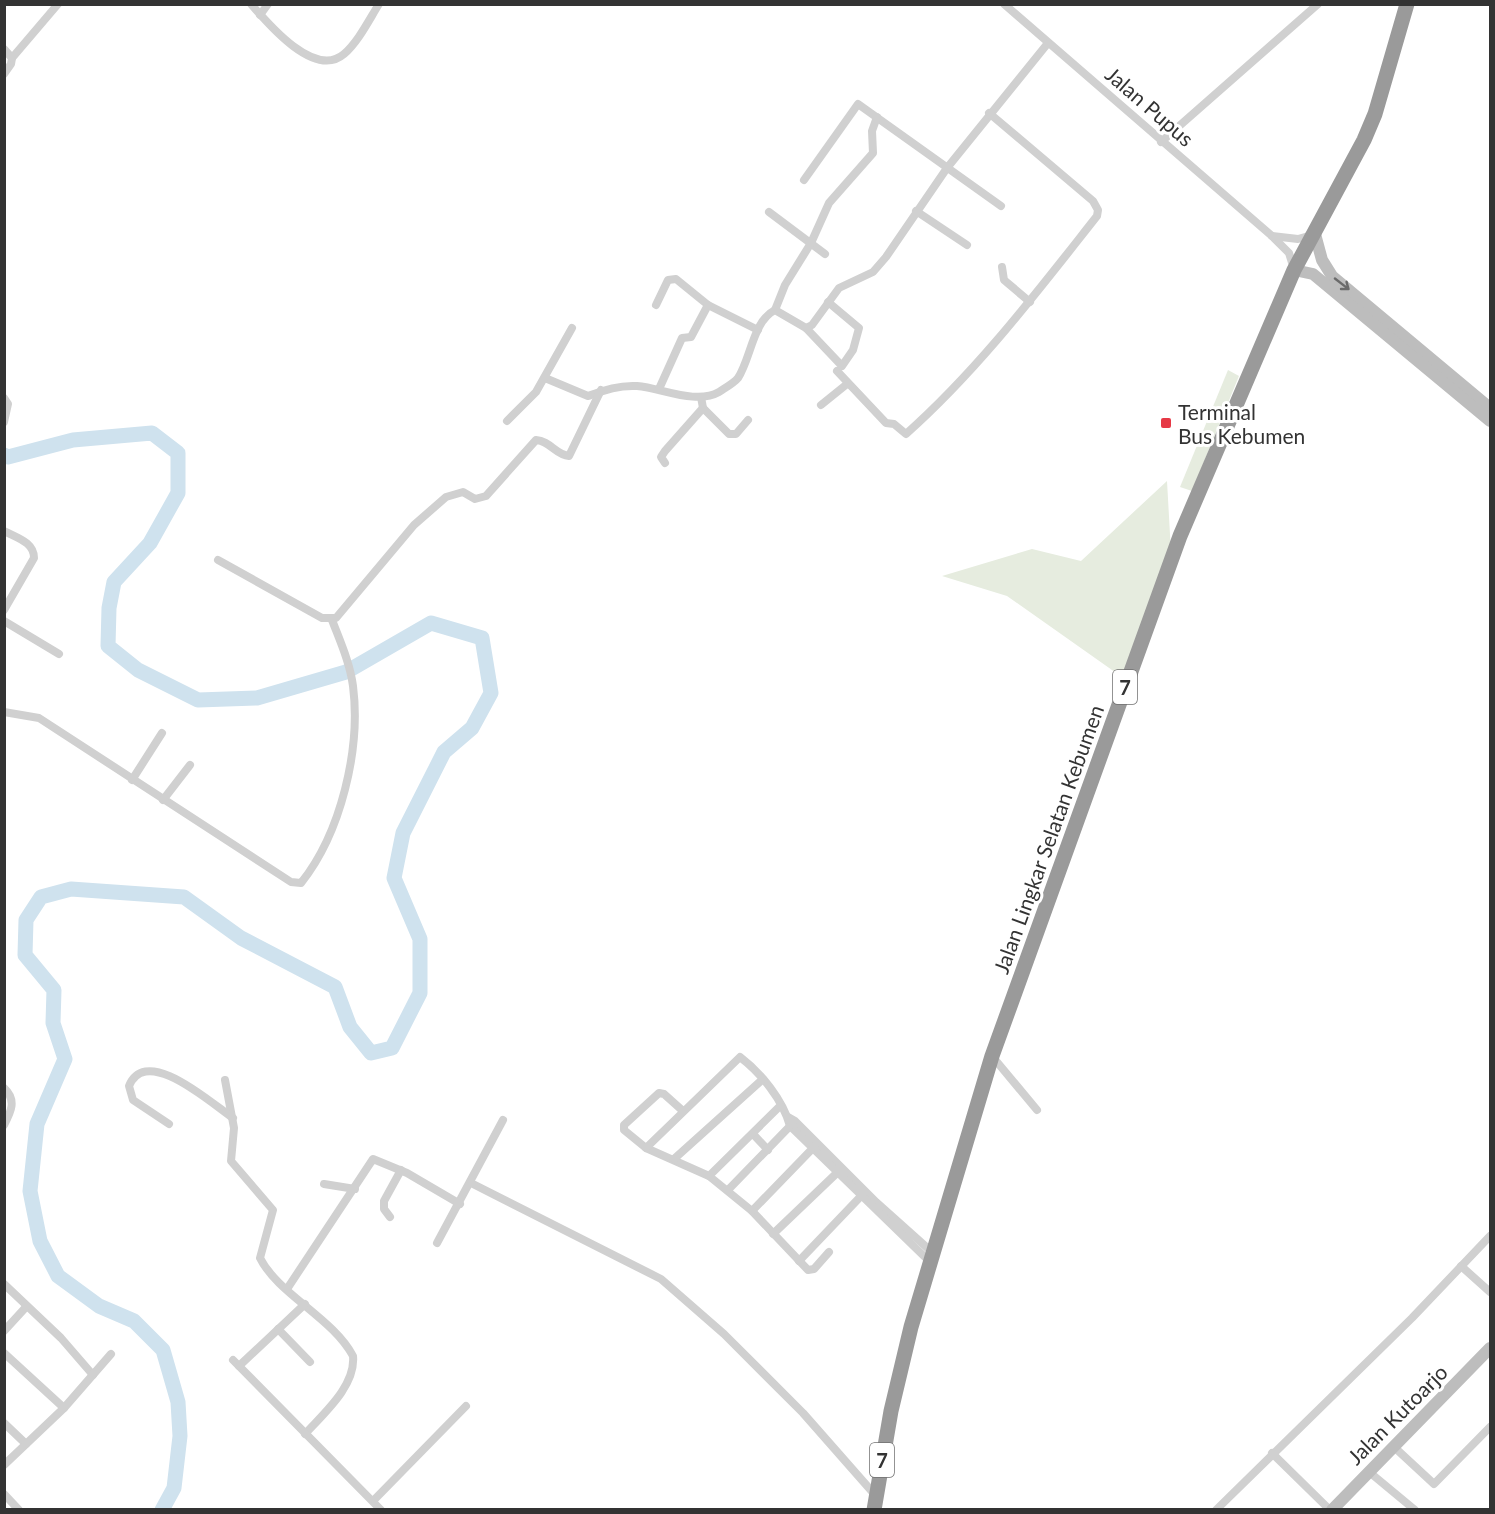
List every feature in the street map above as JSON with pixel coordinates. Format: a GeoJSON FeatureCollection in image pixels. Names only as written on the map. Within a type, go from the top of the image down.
{"type":"FeatureCollection","features":[{"type":"Feature","properties":{"kind":"highway","name":"Jalan Lingkar Selatan Kebumen"},"geometry":{"type":"LineString","coordinates":[[875,1503],[896,1390],[931,1258],[992,1056],[1180,536],[1294,270],[1315,234],[1375,114],[1407,4]]}},
{"type":"Feature","properties":{"kind":"street"},"geometry":{"type":"LineString","coordinates":[[4,74],[12,58],[58,4]]}},
{"type":"Feature","properties":{"kind":"street"},"geometry":{"type":"LineString","coordinates":[[251,4],[294,48],[326,62],[334,61],[345,53],[379,4]]}},
{"type":"Feature","properties":{"kind":"street"},"geometry":{"type":"LineString","coordinates":[[260,15],[268,4]]}},
{"type":"Feature","properties":{"kind":"street","name":"Jalan Pupus"},"geometry":{"type":"LineString","coordinates":[[1004,4],[1272,236],[1289,253],[1294,270]]}},
{"type":"Feature","properties":{"kind":"street"},"geometry":{"type":"LineString","coordinates":[[1161,142],[1318,4]]}},
{"type":"Feature","properties":{"kind":"street"},"geometry":{"type":"LineString","coordinates":[[806,328],[812,325],[844,283],[873,272],[878,267],[947,168],[989,113],[1048,43]]}},
{"type":"Feature","properties":{"kind":"street"},"geometry":{"type":"LineString","coordinates":[[4,49],[12,58]]}},
{"type":"Feature","properties":{"kind":"street"},"geometry":{"type":"LineString","coordinates":[[804,180],[857,104],[1001,206]]}},
{"type":"Feature","properties":{"kind":"street"},"geometry":{"type":"LineString","coordinates":[[775,310],[806,328],[847,384],[886,423],[894,424],[906,434],[964,376],[1030,302],[1097,216],[1098,210],[1093,201],[989,113]]}},
{"type":"Feature","properties":{"kind":"street"},"geometry":{"type":"LineString","coordinates":[[545,378],[588,396],[601,390],[625,386],[660,389],[701,397],[717,393],[738,378],[758,330],[769,313],[775,310],[785,285],[811,243],[829,203],[873,153],[872,130],[878,117]]}},
{"type":"Feature","properties":{"kind":"street"},"geometry":{"type":"LineString","coordinates":[[916,211],[967,245]]}},
{"type":"Feature","properties":{"kind":"street"},"geometry":{"type":"LineString","coordinates":[[769,212],[825,254]]}},
{"type":"Feature","properties":{"kind":"street"},"geometry":{"type":"LineString","coordinates":[[1272,236],[1298,240],[1315,234],[1322,260],[1332,276],[1491,408]]}},
{"type":"Feature","properties":{"kind":"street"},"geometry":{"type":"LineString","coordinates":[[1002,267],[1004,280],[1030,302]]}},
{"type":"Feature","properties":{"kind":"street"},"geometry":{"type":"LineString","coordinates":[[1294,270],[1313,274],[1491,421]]}},
{"type":"Feature","properties":{"kind":"street"},"geometry":{"type":"LineString","coordinates":[[656,305],[664,286],[671,278],[688,287],[708,305],[758,330]]}},
{"type":"Feature","properties":{"kind":"street"},"geometry":{"type":"LineString","coordinates":[[828,302],[859,328],[853,350],[837,369]]}},
{"type":"Feature","properties":{"kind":"street"},"geometry":{"type":"LineString","coordinates":[[660,389],[682,338],[691,337],[708,305]]}},
{"type":"Feature","properties":{"kind":"street"},"geometry":{"type":"LineString","coordinates":[[507,421],[536,392],[572,328]]}},
{"type":"Feature","properties":{"kind":"street"},"geometry":{"type":"LineString","coordinates":[[821,405],[847,384]]}},
{"type":"Feature","properties":{"kind":"street"},"geometry":{"type":"LineString","coordinates":[[332,620],[349,605],[414,525],[446,497],[463,492],[475,499],[486,496],[536,440],[549,443],[564,456],[569,456],[601,390]]}},
{"type":"Feature","properties":{"kind":"street"},"geometry":{"type":"LineString","coordinates":[[701,397],[704,408],[733,435],[748,420]]}},
{"type":"Feature","properties":{"kind":"street"},"geometry":{"type":"LineString","coordinates":[[4,398],[8,404],[4,422]]}},
{"type":"Feature","properties":{"kind":"street"},"geometry":{"type":"LineString","coordinates":[[664,463],[661,458],[665,451],[704,408]]}},
{"type":"Feature","properties":{"kind":"street"},"geometry":{"type":"LineString","coordinates":[[4,531],[29,544],[34,553],[34,558],[4,610]]}},
{"type":"Feature","properties":{"kind":"street"},"geometry":{"type":"LineString","coordinates":[[218,560],[322,618],[332,620]]}},
{"type":"Feature","properties":{"kind":"street"},"geometry":{"type":"LineString","coordinates":[[4,712],[39,717],[291,882],[301,883],[324,843],[345,792],[352,756],[355,716],[352,684],[344,652],[332,620]]}},
{"type":"Feature","properties":{"kind":"street"},"geometry":{"type":"LineString","coordinates":[[4,621],[59,654]]}},
{"type":"Feature","properties":{"kind":"street"},"geometry":{"type":"LineString","coordinates":[[132,780],[162,733]]}},
{"type":"Feature","properties":{"kind":"street"},"geometry":{"type":"LineString","coordinates":[[164,800],[190,765]]}},
{"type":"Feature","properties":{"kind":"street"},"geometry":{"type":"LineString","coordinates":[[992,1056],[1037,1110]]}},
{"type":"Feature","properties":{"kind":"street"},"geometry":{"type":"LineString","coordinates":[[646,1148],[740,1057],[763,1079],[791,1122],[814,1147],[931,1258]]}},
{"type":"Feature","properties":{"kind":"street"},"geometry":{"type":"LineString","coordinates":[[169,1124],[134,1100],[129,1086],[136,1075],[143,1071],[166,1073],[233,1118]]}},
{"type":"Feature","properties":{"kind":"street"},"geometry":{"type":"LineString","coordinates":[[674,1159],[763,1079]]}},
{"type":"Feature","properties":{"kind":"street"},"geometry":{"type":"LineString","coordinates":[[225,1080],[233,1118],[231,1161],[273,1210],[260,1258],[272,1276],[305,1304],[349,1348],[354,1363],[342,1391],[306,1434]]}},
{"type":"Feature","properties":{"kind":"street"},"geometry":{"type":"LineString","coordinates":[[4,1088],[11,1096],[12,1106],[4,1125]]}},
{"type":"Feature","properties":{"kind":"street"},"geometry":{"type":"LineString","coordinates":[[682,1111],[664,1094],[659,1093],[624,1125],[624,1130],[646,1148],[709,1176],[752,1211],[810,1270],[829,1252]]}},
{"type":"Feature","properties":{"kind":"street"},"geometry":{"type":"LineString","coordinates":[[709,1176],[780,1106]]}},
{"type":"Feature","properties":{"kind":"street"},"geometry":{"type":"LineString","coordinates":[[437,1243],[460,1204],[503,1120]]}},
{"type":"Feature","properties":{"kind":"street"},"geometry":{"type":"LineString","coordinates":[[728,1191],[768,1150],[791,1122]]}},
{"type":"Feature","properties":{"kind":"street"},"geometry":{"type":"LineString","coordinates":[[753,1134],[768,1150]]}},
{"type":"Feature","properties":{"kind":"street"},"geometry":{"type":"LineString","coordinates":[[752,1211],[814,1147]]}},
{"type":"Feature","properties":{"kind":"street"},"geometry":{"type":"LineString","coordinates":[[287,1289],[373,1159],[401,1170],[460,1204]]}},
{"type":"Feature","properties":{"kind":"street"},"geometry":{"type":"LineString","coordinates":[[390,1217],[384,1209],[384,1201],[401,1170]]}},
{"type":"Feature","properties":{"kind":"street"},"geometry":{"type":"LineString","coordinates":[[773,1234],[839,1171]]}},
{"type":"Feature","properties":{"kind":"street"},"geometry":{"type":"LineString","coordinates":[[471,1183],[661,1279],[724,1334],[795,1406],[875,1503]]}},
{"type":"Feature","properties":{"kind":"street"},"geometry":{"type":"LineString","coordinates":[[324,1184],[355,1189]]}},
{"type":"Feature","properties":{"kind":"street"},"geometry":{"type":"LineString","coordinates":[[799,1261],[863,1195]]}},
{"type":"Feature","properties":{"kind":"street"},"geometry":{"type":"LineString","coordinates":[[1216,1509],[1412,1318],[1491,1236]]}},
{"type":"Feature","properties":{"kind":"street"},"geometry":{"type":"LineString","coordinates":[[1461,1266],[1491,1293]]}},
{"type":"Feature","properties":{"kind":"street"},"geometry":{"type":"LineString","coordinates":[[4,1284],[61,1338],[93,1375]]}},
{"type":"Feature","properties":{"kind":"street"},"geometry":{"type":"LineString","coordinates":[[305,1304],[236,1363],[381,1509]]}},
{"type":"Feature","properties":{"kind":"street"},"geometry":{"type":"LineString","coordinates":[[4,1331],[26,1307]]}},
{"type":"Feature","properties":{"kind":"street"},"geometry":{"type":"LineString","coordinates":[[278,1329],[310,1362]]}},
{"type":"Feature","properties":{"kind":"street","name":"Jalan Kutoarjo"},"geometry":{"type":"LineString","coordinates":[[1331,1509],[1491,1348]]}},
{"type":"Feature","properties":{"kind":"street"},"geometry":{"type":"LineString","coordinates":[[4,1353],[64,1408]]}},
{"type":"Feature","properties":{"kind":"street"},"geometry":{"type":"LineString","coordinates":[[4,1465],[64,1408],[111,1354]]}},
{"type":"Feature","properties":{"kind":"street"},"geometry":{"type":"LineString","coordinates":[[374,1500],[466,1406]]}},
{"type":"Feature","properties":{"kind":"street"},"geometry":{"type":"LineString","coordinates":[[4,1423],[26,1444]]}},
{"type":"Feature","properties":{"kind":"street"},"geometry":{"type":"LineString","coordinates":[[1393,1446],[1434,1484],[1490,1428]]}},
{"type":"Feature","properties":{"kind":"street"},"geometry":{"type":"LineString","coordinates":[[1272,1453],[1331,1509]]}},
{"type":"Feature","properties":{"kind":"street"},"geometry":{"type":"LineString","coordinates":[[1368,1471],[1414,1509]]}},
{"type":"Feature","properties":{"kind":"street"},"geometry":{"type":"LineString","coordinates":[[4,1494],[19,1509]]}},
{"type":"Feature","properties":{"kind":"shaded area"},"geometry":{"type":"Polygon","coordinates":[[[1228,370],[1239,376],[1192,491],[1180,487],[1228,370]]]}},
{"type":"Feature","properties":{"kind":"shaded area"},"geometry":{"type":"Polygon","coordinates":[[[1167,481],[1172,570],[1129,682],[1007,596],[942,576],[1032,549],[1081,561],[1167,481]]]}},
{"type":"Feature","properties":{"kind":"waterway"},"geometry":{"type":"LineString","coordinates":[[4,455],[8,457],[73,440],[152,433],[178,453],[178,493],[150,543],[114,582],[109,608],[108,646],[138,670],[198,700],[257,698],[346,672],[431,623],[482,638],[491,693],[472,728],[444,752],[403,833],[394,878],[420,939],[420,993],[392,1048],[371,1053],[350,1027],[335,987],[241,938],[184,897],[71,889],[41,897],[26,920],[25,955],[54,990],[53,1023],[65,1059],[37,1124],[30,1191],[40,1241],[58,1276],[99,1306],[134,1321],[163,1350],[178,1402],[180,1436],[174,1488],[162,1510]]}},
{"type":"Feature","properties":{"kind":"place","name":"Terminal Bus Kebumen"},"geometry":{"type":"Point","coordinates":[1166,423]}}]}
